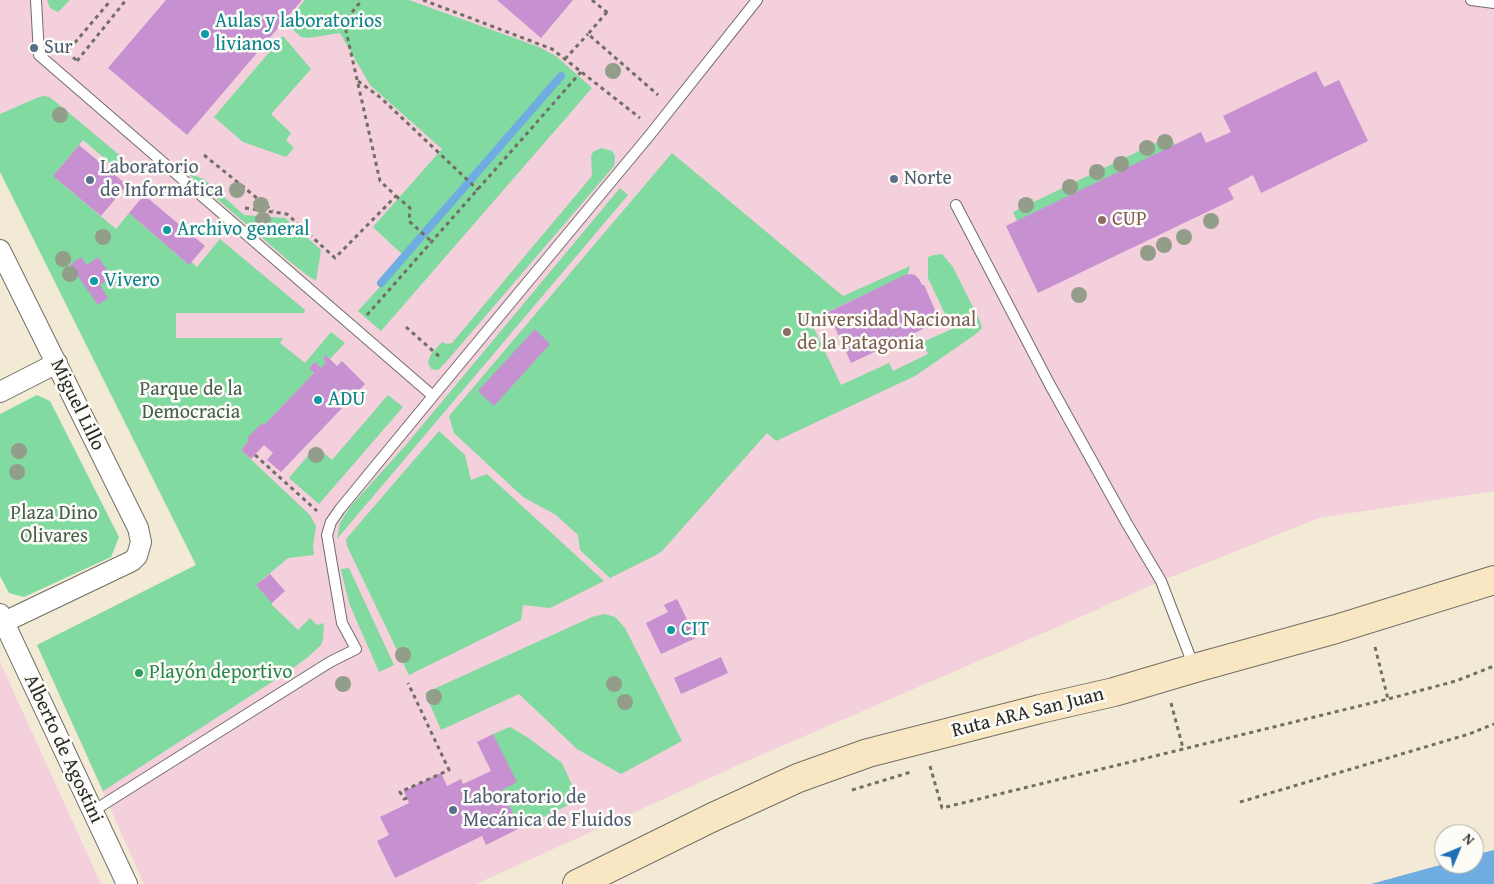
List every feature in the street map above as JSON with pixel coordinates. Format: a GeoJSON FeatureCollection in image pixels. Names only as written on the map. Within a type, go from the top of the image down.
{"type":"FeatureCollection","features":[{"type":"Feature","properties":{"kind":"street","name":"Miguel Lillo"},"geometry":{"type":"LineString","coordinates":[[0,250],[5,274],[56,364],[138,528],[141,542],[132,561],[1,620]]}},
{"type":"Feature","properties":{"kind":"street"},"geometry":{"type":"LineString","coordinates":[[0,392],[56,364]]}},
{"type":"Feature","properties":{"kind":"street","name":"Ruta ARA San Juan"},"geometry":{"type":"LineString","coordinates":[[578,884],[711,818],[798,778],[868,753],[1114,692],[1336,629],[1494,580]]}},
{"type":"Feature","properties":{"kind":"street","name":"Alberto de Agostini"},"geometry":{"type":"LineString","coordinates":[[1,620],[127,884]]}},
{"type":"Feature","properties":{"kind":"lane"},"geometry":{"type":"LineString","coordinates":[[36,0],[39,55],[433,396]]}},
{"type":"Feature","properties":{"kind":"lane"},"geometry":{"type":"LineString","coordinates":[[93,811],[330,662],[356,649],[342,623],[326,535],[331,522],[652,131],[756,0]]}},
{"type":"Feature","properties":{"kind":"lane"},"geometry":{"type":"LineString","coordinates":[[1471,0],[1494,3]]}},
{"type":"Feature","properties":{"kind":"lane"},"geometry":{"type":"LineString","coordinates":[[956,205],[1050,385],[1161,581],[1195,668]]}},
{"type":"Feature","properties":{"kind":"path"},"geometry":{"type":"LineString","coordinates":[[77,61],[67,52],[111,0]]}},
{"type":"Feature","properties":{"kind":"path"},"geometry":{"type":"LineString","coordinates":[[73,65],[126,0]]}},
{"type":"Feature","properties":{"kind":"path"},"geometry":{"type":"LineString","coordinates":[[362,0],[344,22],[380,181],[410,208],[409,221],[432,242]]}},
{"type":"Feature","properties":{"kind":"path"},"geometry":{"type":"LineString","coordinates":[[423,0],[552,49],[646,122]]}},
{"type":"Feature","properties":{"kind":"path"},"geometry":{"type":"LineString","coordinates":[[565,59],[608,13],[592,0]]}},
{"type":"Feature","properties":{"kind":"path"},"geometry":{"type":"LineString","coordinates":[[588,34],[664,100]]}},
{"type":"Feature","properties":{"kind":"path"},"geometry":{"type":"LineString","coordinates":[[367,316],[581,72]]}},
{"type":"Feature","properties":{"kind":"path"},"geometry":{"type":"LineString","coordinates":[[357,81],[381,98],[478,190]]}},
{"type":"Feature","properties":{"kind":"path"},"geometry":{"type":"LineString","coordinates":[[204,154],[274,212]]}},
{"type":"Feature","properties":{"kind":"path"},"geometry":{"type":"LineString","coordinates":[[240,208],[287,214],[335,258],[396,196]]}},
{"type":"Feature","properties":{"kind":"path"},"geometry":{"type":"LineString","coordinates":[[406,327],[454,370]]}},
{"type":"Feature","properties":{"kind":"path"},"geometry":{"type":"LineString","coordinates":[[255,455],[320,514]]}},
{"type":"Feature","properties":{"kind":"path"},"geometry":{"type":"LineString","coordinates":[[1377,646],[1375,647],[1388,699]]}},
{"type":"Feature","properties":{"kind":"path"},"geometry":{"type":"LineString","coordinates":[[930,766],[942,808],[1388,699],[1456,681],[1494,666]]}},
{"type":"Feature","properties":{"kind":"path"},"geometry":{"type":"LineString","coordinates":[[407,798],[404,800],[400,792],[449,770],[408,683]]}},
{"type":"Feature","properties":{"kind":"path"},"geometry":{"type":"LineString","coordinates":[[1175,701],[1171,702],[1183,748]]}},
{"type":"Feature","properties":{"kind":"path"},"geometry":{"type":"LineString","coordinates":[[1240,802],[1468,734],[1494,724]]}},
{"type":"Feature","properties":{"kind":"path"},"geometry":{"type":"LineString","coordinates":[[845,792],[911,772]]}},
{"type":"Feature","properties":{"kind":"shaded area","name":"Universidad Nacional de la Patagonia"},"geometry":{"type":"Polygon","coordinates":[[[0,0],[1494,0],[1494,491],[1319,518],[1161,581],[756,757],[476,884],[144,884],[37,645],[196,565],[0,172],[0,0]]]}},
{"type":"Feature","properties":{"kind":"shaded area"},"geometry":{"type":"Polygon","coordinates":[[[0,662],[101,884],[0,884],[0,662]]]}},
{"type":"Feature","properties":{"kind":"green space"},"geometry":{"type":"Polygon","coordinates":[[[47,0],[70,0],[58,12],[50,8],[47,0]]]}},
{"type":"Feature","properties":{"kind":"green space"},"geometry":{"type":"Polygon","coordinates":[[[305,0],[409,0],[539,47],[556,56],[592,88],[381,331],[358,311],[406,258],[373,227],[442,149],[370,85],[340,33],[308,38],[301,37],[286,23],[305,0]]]}},
{"type":"Feature","properties":{"kind":"green space"},"geometry":{"type":"Polygon","coordinates":[[[283,36],[311,69],[271,114],[291,133],[286,140],[294,148],[286,157],[243,142],[214,117],[283,36]]]}},
{"type":"Feature","properties":{"kind":"green space","name":"Parque de la Democracia"},"geometry":{"type":"Polygon","coordinates":[[[45,96],[56,102],[123,158],[115,167],[83,140],[53,176],[116,229],[129,213],[189,265],[191,262],[197,267],[220,239],[305,310],[304,313],[176,313],[176,338],[283,338],[280,343],[305,363],[331,332],[345,343],[330,359],[326,355],[323,359],[326,362],[321,368],[315,362],[309,368],[314,373],[264,425],[262,423],[248,438],[249,440],[241,450],[310,515],[316,526],[313,546],[314,555],[288,558],[256,585],[272,605],[298,630],[310,618],[317,625],[324,623],[321,645],[289,671],[103,791],[37,645],[196,565],[0,172],[0,114],[45,96]]]}},
{"type":"Feature","properties":{"kind":"green space"},"geometry":{"type":"Polygon","coordinates":[[[1170,136],[1175,145],[1017,221],[1013,212],[1170,136]]]}},
{"type":"Feature","properties":{"kind":"green space"},"geometry":{"type":"Polygon","coordinates":[[[601,148],[612,151],[615,156],[614,166],[446,362],[438,370],[431,369],[428,362],[431,354],[442,342],[452,343],[592,176],[591,156],[593,152],[601,148]]]}},
{"type":"Feature","properties":{"kind":"green space"},"geometry":{"type":"Polygon","coordinates":[[[672,153],[843,296],[910,266],[908,274],[810,320],[841,385],[889,363],[893,371],[928,354],[923,342],[952,329],[928,278],[928,257],[942,254],[953,267],[982,328],[915,376],[776,441],[767,433],[662,551],[610,578],[580,550],[578,535],[556,515],[523,497],[454,433],[449,416],[672,153]]]}},
{"type":"Feature","properties":{"kind":"green space"},"geometry":{"type":"Polygon","coordinates":[[[187,173],[204,179],[244,215],[285,218],[321,250],[316,281],[289,261],[187,173]]]}},
{"type":"Feature","properties":{"kind":"green space"},"geometry":{"type":"Polygon","coordinates":[[[620,188],[628,195],[337,539],[340,523],[350,507],[405,446],[620,188]]]}},
{"type":"Feature","properties":{"kind":"green space","name":"Plaza Dino Olivares"},"geometry":{"type":"Polygon","coordinates":[[[37,395],[50,401],[119,537],[111,557],[24,597],[9,593],[0,576],[0,414],[37,395]]]}},
{"type":"Feature","properties":{"kind":"green space"},"geometry":{"type":"Polygon","coordinates":[[[388,395],[403,407],[319,504],[289,478],[316,446],[332,460],[388,395]]]}},
{"type":"Feature","properties":{"kind":"green space"},"geometry":{"type":"Polygon","coordinates":[[[439,431],[465,455],[471,480],[487,474],[604,581],[550,608],[523,605],[521,620],[409,675],[347,546],[346,539],[439,431]]]}},
{"type":"Feature","properties":{"kind":"green space"},"geometry":{"type":"Polygon","coordinates":[[[349,568],[394,665],[379,672],[349,603],[341,569],[349,568]]]}},
{"type":"Feature","properties":{"kind":"green space"},"geometry":{"type":"Polygon","coordinates":[[[605,614],[615,617],[625,628],[682,741],[621,774],[577,749],[519,694],[441,730],[425,693],[592,617],[605,614]]]}},
{"type":"Feature","properties":{"kind":"green space"},"geometry":{"type":"Polygon","coordinates":[[[510,727],[562,763],[579,800],[520,828],[502,790],[516,782],[493,734],[510,727]]]}},
{"type":"Feature","properties":{"kind":"water"},"geometry":{"type":"Polygon","coordinates":[[[1494,850],[1494,884],[1371,884],[1434,867],[1434,874],[1484,874],[1484,852],[1494,850]]]}},
{"type":"Feature","properties":{"kind":"building","name":"Aulas y laboratorios livianos"},"geometry":{"type":"Polygon","coordinates":[[[166,0],[302,0],[187,135],[108,68],[166,0]]]}},
{"type":"Feature","properties":{"kind":"building"},"geometry":{"type":"Polygon","coordinates":[[[497,0],[573,0],[541,38],[497,0]]]}},
{"type":"Feature","properties":{"kind":"building"},"geometry":{"type":"Polygon","coordinates":[[[1316,71],[1324,87],[1339,80],[1368,141],[1261,193],[1253,175],[1228,188],[1234,199],[1038,293],[1006,226],[1201,132],[1206,143],[1231,132],[1223,116],[1316,71]]]}},
{"type":"Feature","properties":{"kind":"building","name":"Laboratorio de Informática"},"geometry":{"type":"Polygon","coordinates":[[[79,145],[127,185],[101,216],[53,176],[79,145]]]}},
{"type":"Feature","properties":{"kind":"building","name":"Archivo general"},"geometry":{"type":"Polygon","coordinates":[[[144,195],[205,246],[189,265],[129,213],[144,195]]]}},
{"type":"Feature","properties":{"kind":"building","name":"Vivero"},"geometry":{"type":"Polygon","coordinates":[[[81,257],[87,265],[98,257],[112,277],[100,285],[108,298],[98,305],[70,265],[81,257]]]}},
{"type":"Feature","properties":{"kind":"building"},"geometry":{"type":"Polygon","coordinates":[[[905,275],[915,275],[924,285],[940,321],[851,363],[828,312],[905,275]]]}},
{"type":"Feature","properties":{"kind":"building"},"geometry":{"type":"Polygon","coordinates":[[[535,329],[550,344],[494,406],[478,391],[535,329]]]}},
{"type":"Feature","properties":{"kind":"building","name":"ADU"},"geometry":{"type":"Polygon","coordinates":[[[326,355],[337,366],[342,361],[365,384],[281,472],[267,460],[273,453],[264,445],[251,459],[241,450],[249,440],[247,438],[262,423],[264,425],[314,373],[309,368],[315,362],[321,368],[326,362],[323,359],[326,355]]]}},
{"type":"Feature","properties":{"kind":"building"},"geometry":{"type":"Polygon","coordinates":[[[270,574],[285,591],[272,603],[256,585],[270,574]]]}},
{"type":"Feature","properties":{"kind":"building","name":"CIT"},"geometry":{"type":"Polygon","coordinates":[[[677,599],[696,638],[661,654],[646,623],[668,612],[664,605],[677,599]]]}},
{"type":"Feature","properties":{"kind":"building"},"geometry":{"type":"Polygon","coordinates":[[[721,657],[728,673],[681,694],[674,678],[721,657]]]}},
{"type":"Feature","properties":{"kind":"building","name":"Laboratorio de Mecánica de Fluidos"},"geometry":{"type":"Polygon","coordinates":[[[493,734],[517,782],[502,790],[520,828],[486,845],[482,836],[395,878],[377,841],[389,835],[380,817],[409,803],[404,791],[441,773],[447,786],[461,779],[463,784],[491,771],[477,742],[493,734]]]}},
{"type":"Feature","properties":{"kind":"waterway"},"geometry":{"type":"LineString","coordinates":[[381,283],[561,76]]}},
{"type":"Feature","properties":{"kind":"place","name":"Aulas y laboratorios livianos"},"geometry":{"type":"Point","coordinates":[205,34]}},
{"type":"Feature","properties":{"kind":"place","name":"Sur"},"geometry":{"type":"Point","coordinates":[34,48]}},
{"type":"Feature","properties":{"kind":"place","name":"Norte"},"geometry":{"type":"Point","coordinates":[894,179]}},
{"type":"Feature","properties":{"kind":"place","name":"Laboratorio de Informática"},"geometry":{"type":"Point","coordinates":[90,180]}},
{"type":"Feature","properties":{"kind":"place","name":"CUP"},"geometry":{"type":"Point","coordinates":[1102,220]}},
{"type":"Feature","properties":{"kind":"place","name":"Archivo general"},"geometry":{"type":"Point","coordinates":[167,230]}},
{"type":"Feature","properties":{"kind":"place","name":"Vivero"},"geometry":{"type":"Point","coordinates":[94,281]}},
{"type":"Feature","properties":{"kind":"place","name":"Universidad Nacional de la Patagonia"},"geometry":{"type":"Point","coordinates":[787,332]}},
{"type":"Feature","properties":{"kind":"place","name":"ADU"},"geometry":{"type":"Point","coordinates":[318,400]}},
{"type":"Feature","properties":{"kind":"place","name":"CIT"},"geometry":{"type":"Point","coordinates":[671,630]}},
{"type":"Feature","properties":{"kind":"place","name":"Playón deportivo"},"geometry":{"type":"Point","coordinates":[139,673]}},
{"type":"Feature","properties":{"kind":"place","name":"Laboratorio de Mecánica de Fluidos"},"geometry":{"type":"Point","coordinates":[453,810]}}]}
